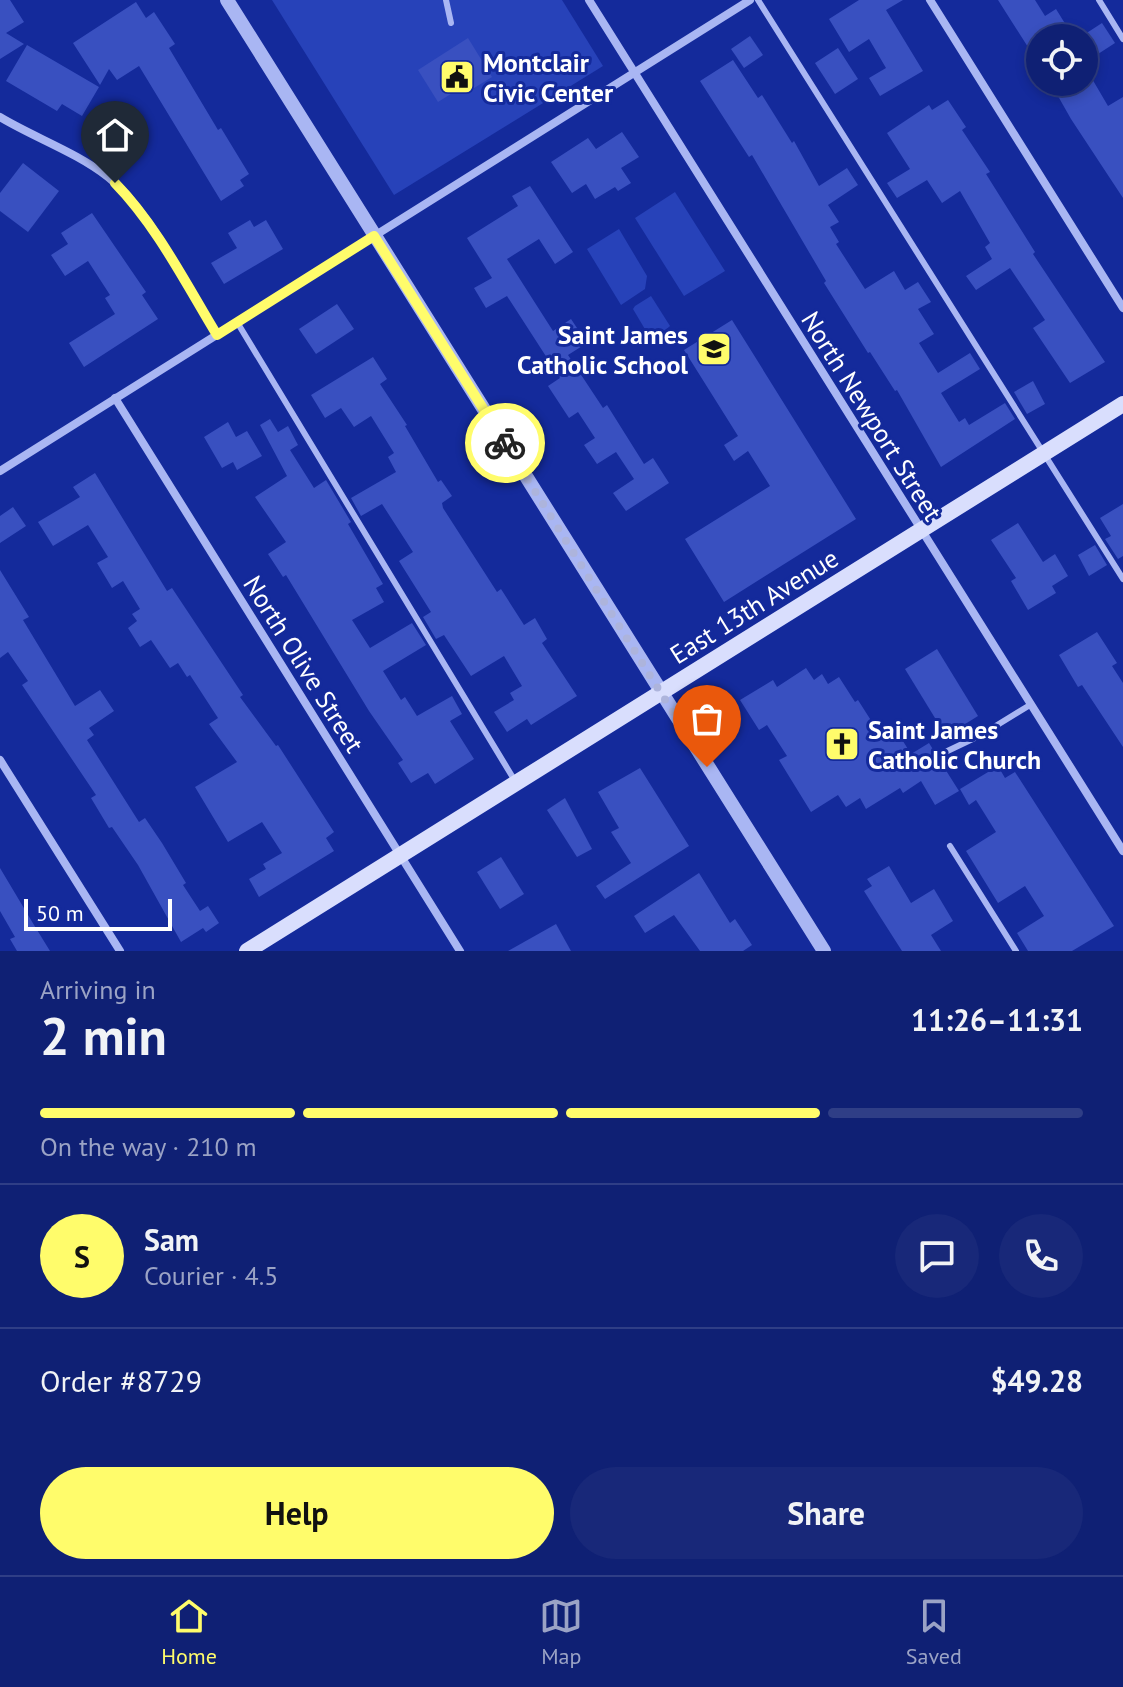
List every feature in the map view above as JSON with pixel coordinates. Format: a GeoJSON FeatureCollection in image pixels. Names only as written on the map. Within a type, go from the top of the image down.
{"type":"FeatureCollection","features":[{"type":"Feature","properties":{"kind":"main road","name":"East 13th Avenue"},"geometry":{"type":"LineString","coordinates":[[247,951],[1123,404]]}},
{"type":"Feature","properties":{"kind":"street"},"geometry":{"type":"LineString","coordinates":[[227,0],[824,951]]}},
{"type":"Feature","properties":{"kind":"street","name":"North Newport Street"},"geometry":{"type":"LineString","coordinates":[[589,0],[1123,851]]}},
{"type":"Feature","properties":{"kind":"street"},"geometry":{"type":"LineString","coordinates":[[0,471],[750,0]]}},
{"type":"Feature","properties":{"kind":"street"},"geometry":{"type":"LineString","coordinates":[[930,0],[1123,308]]}},
{"type":"Feature","properties":{"kind":"street"},"geometry":{"type":"LineString","coordinates":[[0,117],[84,161],[115,183],[132,201],[155,235],[217,335]]}},
{"type":"Feature","properties":{"kind":"street","name":"North Olive Street"},"geometry":{"type":"LineString","coordinates":[[115,398],[460,951]]}},
{"type":"Feature","properties":{"kind":"street"},"geometry":{"type":"LineString","coordinates":[[0,760],[120,951]]}},
{"type":"Feature","properties":{"kind":"lane"},"geometry":{"type":"LineString","coordinates":[[446,0],[451,23]]}},
{"type":"Feature","properties":{"kind":"lane"},"geometry":{"type":"LineString","coordinates":[[758,0],[1123,579]]}},
{"type":"Feature","properties":{"kind":"lane"},"geometry":{"type":"LineString","coordinates":[[1099,0],[1123,39]]}},
{"type":"Feature","properties":{"kind":"lane"},"geometry":{"type":"LineString","coordinates":[[237,322],[516,783]]}},
{"type":"Feature","properties":{"kind":"lane"},"geometry":{"type":"LineString","coordinates":[[937,756],[981,735],[1030,705]]}},
{"type":"Feature","properties":{"kind":"lane"},"geometry":{"type":"LineString","coordinates":[[950,846],[1016,951]]}},
{"type":"Feature","properties":{"kind":"shaded area"},"geometry":{"type":"Polygon","coordinates":[[[272,0],[562,0],[603,66],[394,195],[272,0]]]}},
{"type":"Feature","properties":{"kind":"shaded area"},"geometry":{"type":"Polygon","coordinates":[[[675,192],[725,271],[684,296],[635,218],[675,192]]]}},
{"type":"Feature","properties":{"kind":"shaded area"},"geometry":{"type":"Polygon","coordinates":[[[619,229],[647,276],[645,289],[621,305],[587,249],[619,229]]]}},
{"type":"Feature","properties":{"kind":"shaded area"},"geometry":{"type":"Polygon","coordinates":[[[651,296],[670,326],[656,338],[649,336],[633,309],[651,296]]]}},
{"type":"Feature","properties":{"kind":"building"},"geometry":{"type":"Polygon","coordinates":[[[0,0],[10,0],[24,22],[6,33],[24,44],[0,59],[0,0]]]}},
{"type":"Feature","properties":{"kind":"building"},"geometry":{"type":"Polygon","coordinates":[[[859,0],[903,0],[886,10],[923,71],[880,96],[869,78],[886,68],[869,39],[849,52],[829,19],[859,0]]]}},
{"type":"Feature","properties":{"kind":"building"},"geometry":{"type":"Polygon","coordinates":[[[998,0],[1035,0],[1045,16],[1056,9],[1065,24],[1026,24],[1026,44],[998,0]]]}},
{"type":"Feature","properties":{"kind":"building"},"geometry":{"type":"Polygon","coordinates":[[[136,2],[146,18],[154,12],[175,44],[169,48],[218,130],[221,128],[249,174],[240,180],[244,186],[221,201],[139,66],[117,80],[109,69],[100,85],[73,43],[136,2]]]}},
{"type":"Feature","properties":{"kind":"building"},"geometry":{"type":"Polygon","coordinates":[[[1102,23],[1115,43],[1098,54],[1098,26],[1102,23]]]}},
{"type":"Feature","properties":{"kind":"building"},"geometry":{"type":"Polygon","coordinates":[[[750,36],[763,55],[744,68],[731,49],[750,36]]]}},
{"type":"Feature","properties":{"kind":"building","name":"Montclair Civic Center"},"geometry":{"type":"Polygon","coordinates":[[[468,38],[492,77],[466,93],[462,87],[438,102],[418,70],[468,38]]]}},
{"type":"Feature","properties":{"kind":"building"},"geometry":{"type":"Polygon","coordinates":[[[27,45],[99,87],[82,116],[62,104],[57,111],[6,81],[27,45]]]}},
{"type":"Feature","properties":{"kind":"building"},"geometry":{"type":"Polygon","coordinates":[[[838,48],[858,79],[835,94],[815,63],[838,48]]]}},
{"type":"Feature","properties":{"kind":"building"},"geometry":{"type":"Polygon","coordinates":[[[733,60],[758,98],[762,95],[792,143],[794,141],[819,186],[847,168],[858,185],[828,205],[839,222],[830,227],[839,242],[836,244],[865,289],[894,271],[905,290],[918,282],[931,302],[918,309],[934,334],[919,343],[938,373],[970,353],[980,369],[941,393],[959,422],[965,418],[969,425],[1005,403],[1015,419],[941,467],[897,390],[868,353],[824,283],[826,281],[752,155],[749,157],[700,81],[733,60]]]}},
{"type":"Feature","properties":{"kind":"building"},"geometry":{"type":"Polygon","coordinates":[[[1098,89],[1108,106],[1123,97],[1123,198],[1058,96],[1098,96],[1098,89]]]}},
{"type":"Feature","properties":{"kind":"building"},"geometry":{"type":"Polygon","coordinates":[[[948,100],[966,127],[962,130],[990,172],[986,174],[1035,252],[1033,254],[1105,362],[1070,383],[1033,328],[1045,320],[1010,268],[976,290],[966,276],[992,259],[985,247],[990,243],[960,191],[942,203],[927,180],[897,198],[887,183],[910,169],[887,133],[929,105],[932,110],[948,100]]]}},
{"type":"Feature","properties":{"kind":"building"},"geometry":{"type":"Polygon","coordinates":[[[622,132],[639,157],[621,168],[631,183],[618,191],[615,187],[595,199],[586,184],[572,193],[551,162],[588,138],[596,149],[622,132]]]}},
{"type":"Feature","properties":{"kind":"building"},"geometry":{"type":"Polygon","coordinates":[[[23,163],[59,191],[28,232],[0,211],[0,193],[23,163]]]}},
{"type":"Feature","properties":{"kind":"building"},"geometry":{"type":"Polygon","coordinates":[[[530,186],[573,252],[555,264],[539,239],[507,259],[553,331],[571,319],[587,343],[568,355],[603,408],[607,405],[644,464],[653,458],[669,483],[626,511],[613,493],[634,479],[616,452],[597,464],[584,445],[595,438],[578,412],[569,418],[548,386],[560,378],[507,296],[486,308],[474,288],[492,278],[467,238],[518,206],[512,196],[530,186]]]}},
{"type":"Feature","properties":{"kind":"building"},"geometry":{"type":"Polygon","coordinates":[[[92,213],[146,292],[142,295],[158,319],[84,367],[69,343],[115,314],[105,298],[110,295],[88,261],[65,276],[51,255],[68,244],[61,233],[92,213]]]}},
{"type":"Feature","properties":{"kind":"building"},"geometry":{"type":"Polygon","coordinates":[[[250,220],[254,227],[266,220],[283,249],[224,284],[211,263],[237,248],[228,233],[250,220]]]}},
{"type":"Feature","properties":{"kind":"building"},"geometry":{"type":"Polygon","coordinates":[[[337,304],[354,329],[316,354],[299,329],[337,304]]]}},
{"type":"Feature","properties":{"kind":"building"},"geometry":{"type":"Polygon","coordinates":[[[732,320],[856,519],[724,602],[685,539],[770,486],[748,451],[734,461],[724,445],[738,436],[684,350],[732,320]]]}},
{"type":"Feature","properties":{"kind":"building"},"geometry":{"type":"Polygon","coordinates":[[[373,357],[387,379],[380,384],[438,482],[441,480],[452,496],[442,503],[443,508],[497,592],[501,589],[524,625],[535,618],[547,639],[542,643],[577,696],[531,725],[527,719],[507,732],[494,712],[514,700],[510,693],[522,686],[504,656],[471,676],[444,635],[436,639],[423,617],[431,612],[399,561],[413,552],[382,504],[361,516],[351,498],[396,472],[388,457],[394,453],[371,416],[354,427],[341,408],[325,418],[311,395],[373,357]]]}},
{"type":"Feature","properties":{"kind":"building"},"geometry":{"type":"Polygon","coordinates":[[[1033,381],[1045,404],[1027,414],[1014,392],[1033,381]]]}},
{"type":"Feature","properties":{"kind":"building"},"geometry":{"type":"Polygon","coordinates":[[[270,419],[278,432],[288,426],[298,445],[290,450],[314,488],[326,480],[383,584],[376,588],[384,602],[352,620],[370,648],[412,623],[426,645],[383,671],[401,700],[405,697],[417,716],[452,696],[462,714],[450,721],[474,759],[435,784],[428,773],[411,783],[398,763],[403,760],[369,711],[286,575],[283,577],[268,554],[286,542],[255,497],[287,476],[260,425],[270,419]]]}},
{"type":"Feature","properties":{"kind":"building"},"geometry":{"type":"Polygon","coordinates":[[[228,422],[236,437],[247,431],[262,456],[237,470],[233,462],[222,468],[204,437],[228,422]]]}},
{"type":"Feature","properties":{"kind":"building"},"geometry":{"type":"Polygon","coordinates":[[[95,473],[167,591],[172,588],[243,695],[240,697],[278,745],[334,832],[326,838],[334,851],[259,897],[249,879],[266,869],[263,864],[282,853],[262,822],[228,842],[195,787],[237,762],[209,724],[218,718],[190,675],[187,677],[178,663],[170,668],[151,640],[140,647],[128,628],[137,621],[132,614],[140,609],[123,581],[112,588],[97,563],[108,557],[88,525],[53,546],[38,522],[80,497],[73,487],[95,473]]]}},
{"type":"Feature","properties":{"kind":"building"},"geometry":{"type":"Polygon","coordinates":[[[1123,504],[1123,556],[1118,559],[1105,539],[1111,536],[1100,518],[1123,504]]]}},
{"type":"Feature","properties":{"kind":"building"},"geometry":{"type":"Polygon","coordinates":[[[13,507],[26,526],[0,543],[0,516],[13,507]]]}},
{"type":"Feature","properties":{"kind":"building"},"geometry":{"type":"Polygon","coordinates":[[[1018,523],[1043,562],[1055,554],[1068,576],[1052,586],[1056,593],[1028,610],[1011,581],[1016,578],[991,540],[1018,523]]]}},
{"type":"Feature","properties":{"kind":"building"},"geometry":{"type":"Polygon","coordinates":[[[1095,545],[1107,565],[1089,576],[1078,555],[1095,545]]]}},
{"type":"Feature","properties":{"kind":"building"},"geometry":{"type":"Polygon","coordinates":[[[0,570],[29,617],[23,620],[75,706],[100,690],[114,711],[89,728],[94,735],[87,740],[139,822],[145,818],[162,843],[200,911],[208,906],[219,923],[206,932],[203,928],[181,942],[138,865],[112,827],[109,828],[91,798],[96,795],[22,685],[28,681],[8,652],[0,658],[0,570]]]}},
{"type":"Feature","properties":{"kind":"building"},"geometry":{"type":"Polygon","coordinates":[[[1097,632],[1117,663],[1112,666],[1123,683],[1123,747],[1082,685],[1078,687],[1059,655],[1097,632]]]}},
{"type":"Feature","properties":{"kind":"building"},"geometry":{"type":"Polygon","coordinates":[[[937,649],[978,716],[946,736],[905,669],[937,649]]]}},
{"type":"Feature","properties":{"kind":"building","name":"Saint James Catholic Church"},"geometry":{"type":"Polygon","coordinates":[[[806,668],[814,680],[822,674],[828,684],[839,677],[879,733],[893,725],[911,754],[929,743],[934,751],[932,759],[940,761],[959,791],[935,805],[921,781],[903,793],[900,788],[866,809],[860,798],[846,807],[838,795],[811,812],[779,760],[787,756],[767,725],[759,730],[740,700],[773,680],[777,687],[806,668]]]}},
{"type":"Feature","properties":{"kind":"building"},"geometry":{"type":"Polygon","coordinates":[[[998,766],[1005,778],[1015,772],[1114,926],[1072,951],[1028,951],[1017,933],[1044,916],[1025,886],[998,903],[966,851],[996,832],[976,800],[969,805],[960,789],[998,766]]]}},
{"type":"Feature","properties":{"kind":"building"},"geometry":{"type":"Polygon","coordinates":[[[640,768],[689,846],[605,899],[596,886],[631,863],[611,832],[619,828],[598,792],[640,768]]]}},
{"type":"Feature","properties":{"kind":"building"},"geometry":{"type":"Polygon","coordinates":[[[565,798],[592,849],[577,857],[547,810],[565,798]]]}},
{"type":"Feature","properties":{"kind":"building"},"geometry":{"type":"Polygon","coordinates":[[[501,857],[524,894],[500,909],[477,872],[501,857]]]}},
{"type":"Feature","properties":{"kind":"building"},"geometry":{"type":"Polygon","coordinates":[[[889,866],[911,903],[934,889],[953,921],[931,935],[941,951],[902,951],[864,891],[872,886],[867,879],[889,866]]]}},
{"type":"Feature","properties":{"kind":"building"},"geometry":{"type":"Polygon","coordinates":[[[0,868],[50,951],[17,951],[10,939],[15,937],[0,911],[0,868]]]}},
{"type":"Feature","properties":{"kind":"building"},"geometry":{"type":"Polygon","coordinates":[[[699,873],[730,923],[735,919],[752,945],[743,951],[700,951],[674,915],[645,933],[634,916],[699,873]]]}},
{"type":"Feature","properties":{"kind":"building"},"geometry":{"type":"Polygon","coordinates":[[[556,924],[571,951],[508,951],[556,924]]]}},
{"type":"Feature","properties":{"kind":"way so far"},"geometry":{"type":"LineString","coordinates":[[505,443],[707,767]]}},
{"type":"Feature","properties":{"kind":"place","name":"Montclair Civic Center"},"geometry":{"type":"Point","coordinates":[457,77]}},
{"type":"Feature","properties":{"kind":"place","name":"Saint James Catholic School"},"geometry":{"type":"Point","coordinates":[714,349]}},
{"type":"Feature","properties":{"kind":"place","name":"Saint James Catholic Church"},"geometry":{"type":"Point","coordinates":[842,744]}},
{"type":"Feature","properties":{"kind":"route"},"geometry":{"type":"LineString","coordinates":[[115,183],[132,201],[155,235],[217,335],[374,236],[505,443]]}}]}
